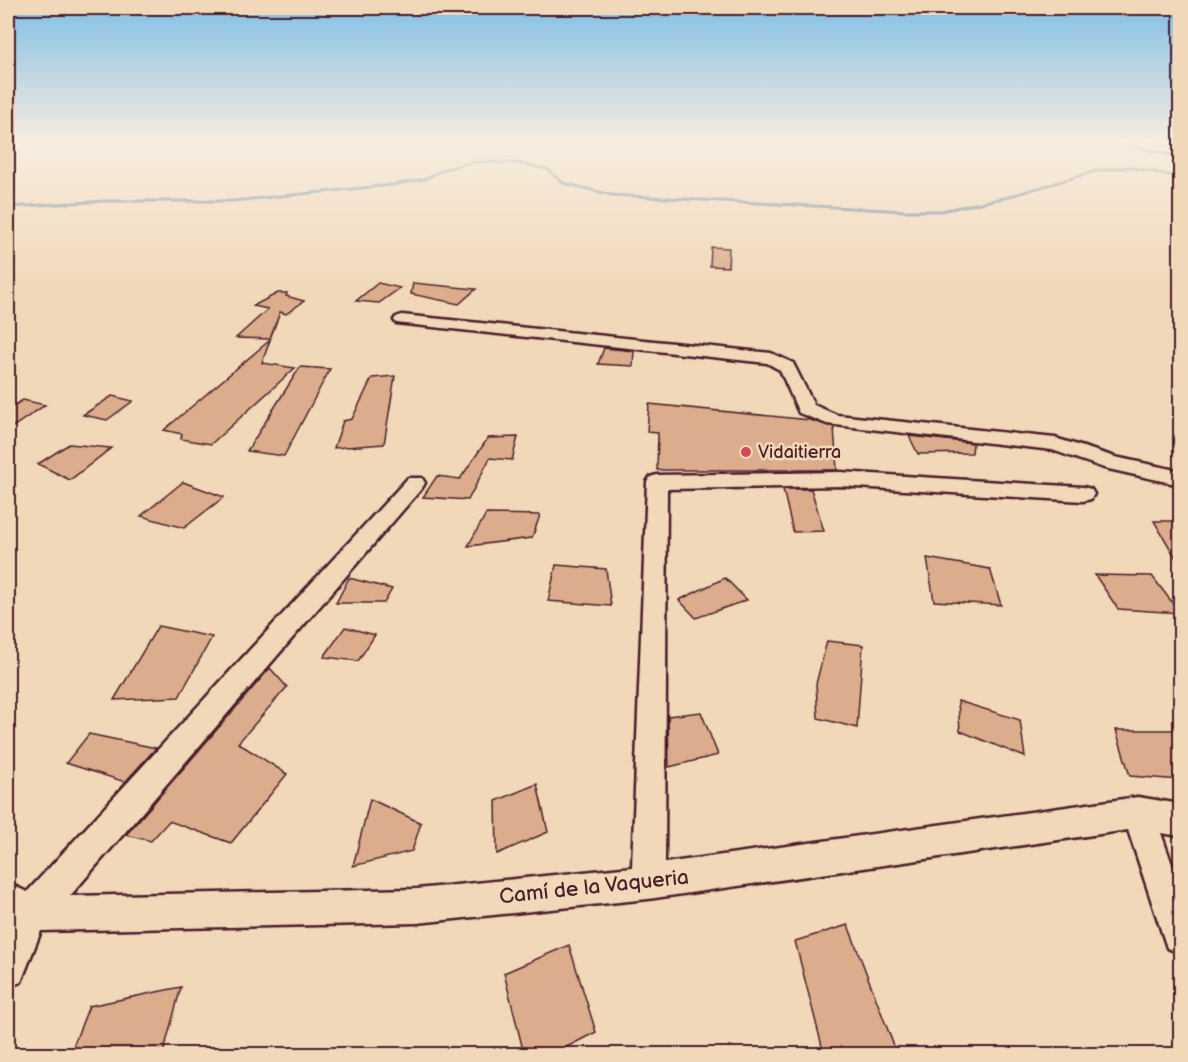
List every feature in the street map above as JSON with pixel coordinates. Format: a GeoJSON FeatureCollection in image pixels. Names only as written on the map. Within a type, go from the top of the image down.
{"type":"FeatureCollection","features":[{"type":"Feature","properties":{"kind":"street"},"geometry":{"type":"LineString","coordinates":[[402,320],[771,358],[787,367],[806,409],[834,420],[1055,444],[1111,463],[1180,478]]}},
{"type":"Feature","properties":{"kind":"street"},"geometry":{"type":"LineString","coordinates":[[648,882],[657,482],[840,479],[1083,494]]}},
{"type":"Feature","properties":{"kind":"street"},"geometry":{"type":"LineString","coordinates":[[8,969],[19,907],[415,483]]}},
{"type":"Feature","properties":{"kind":"street"},"geometry":{"type":"LineString","coordinates":[[1138,813],[1180,935]]}},
{"type":"Feature","properties":{"kind":"street","name":"Camí de la Vaqueria"},"geometry":{"type":"LineString","coordinates":[[19,907],[417,906],[648,882],[1138,813],[1180,820]]}},
{"type":"Feature","properties":{"kind":"building"},"geometry":{"type":"Polygon","coordinates":[[[711,247],[729,248],[728,267],[710,266],[711,247]]]}},
{"type":"Feature","properties":{"kind":"building"},"geometry":{"type":"Polygon","coordinates":[[[378,283],[400,288],[379,303],[356,301],[378,283]]]}},
{"type":"Feature","properties":{"kind":"building"},"geometry":{"type":"Polygon","coordinates":[[[413,283],[476,289],[459,304],[411,294],[413,283]]]}},
{"type":"Feature","properties":{"kind":"building"},"geometry":{"type":"Polygon","coordinates":[[[278,293],[287,293],[286,296],[304,301],[286,314],[280,312],[270,339],[236,338],[268,309],[253,306],[278,293]]]}},
{"type":"Feature","properties":{"kind":"building"},"geometry":{"type":"Polygon","coordinates":[[[270,340],[262,363],[295,368],[211,444],[181,439],[182,434],[164,430],[270,340]]]}},
{"type":"Feature","properties":{"kind":"building"},"geometry":{"type":"Polygon","coordinates":[[[604,348],[634,351],[633,366],[598,364],[604,348]]]}},
{"type":"Feature","properties":{"kind":"building"},"geometry":{"type":"Polygon","coordinates":[[[300,367],[330,369],[284,456],[247,451],[300,367]]]}},
{"type":"Feature","properties":{"kind":"building"},"geometry":{"type":"Polygon","coordinates":[[[395,376],[384,444],[334,448],[343,421],[352,419],[372,378],[395,376]]]}},
{"type":"Feature","properties":{"kind":"building"},"geometry":{"type":"Polygon","coordinates":[[[112,396],[133,401],[107,420],[83,415],[112,396]]]}},
{"type":"Feature","properties":{"kind":"building"},"geometry":{"type":"Polygon","coordinates":[[[23,400],[45,405],[8,430],[8,409],[23,400]]]}},
{"type":"Feature","properties":{"kind":"building","name":"Vidaitierra"},"geometry":{"type":"Polygon","coordinates":[[[649,404],[810,420],[834,427],[837,470],[657,470],[658,433],[647,432],[649,404]]]}},
{"type":"Feature","properties":{"kind":"building"},"geometry":{"type":"Polygon","coordinates":[[[909,436],[973,443],[972,453],[918,454],[909,436]]]}},
{"type":"Feature","properties":{"kind":"building"},"geometry":{"type":"Polygon","coordinates":[[[518,437],[512,460],[490,458],[468,500],[423,497],[437,476],[460,479],[488,438],[518,437]]]}},
{"type":"Feature","properties":{"kind":"building"},"geometry":{"type":"Polygon","coordinates":[[[69,444],[111,448],[70,480],[38,464],[69,444]]]}},
{"type":"Feature","properties":{"kind":"building"},"geometry":{"type":"Polygon","coordinates":[[[183,482],[224,497],[184,528],[141,516],[183,482]]]}},
{"type":"Feature","properties":{"kind":"building"},"geometry":{"type":"Polygon","coordinates":[[[783,489],[811,489],[824,531],[793,532],[783,489]]]}},
{"type":"Feature","properties":{"kind":"building"},"geometry":{"type":"Polygon","coordinates":[[[486,514],[540,515],[532,538],[468,546],[486,514]]]}},
{"type":"Feature","properties":{"kind":"building"},"geometry":{"type":"Polygon","coordinates":[[[1154,521],[1180,521],[1180,565],[1154,521]]]}},
{"type":"Feature","properties":{"kind":"building"},"geometry":{"type":"Polygon","coordinates":[[[927,558],[990,569],[1001,605],[934,601],[927,558]]]}},
{"type":"Feature","properties":{"kind":"building"},"geometry":{"type":"Polygon","coordinates":[[[556,565],[606,569],[611,606],[548,601],[556,565]]]}},
{"type":"Feature","properties":{"kind":"building"},"geometry":{"type":"Polygon","coordinates":[[[1095,575],[1152,576],[1180,613],[1118,609],[1095,575]]]}},
{"type":"Feature","properties":{"kind":"building"},"geometry":{"type":"Polygon","coordinates":[[[349,578],[392,589],[384,603],[336,603],[349,578]]]}},
{"type":"Feature","properties":{"kind":"building"},"geometry":{"type":"Polygon","coordinates":[[[725,578],[747,600],[696,618],[679,600],[725,578]]]}},
{"type":"Feature","properties":{"kind":"building"},"geometry":{"type":"Polygon","coordinates":[[[158,626],[212,637],[179,697],[114,700],[158,626]]]}},
{"type":"Feature","properties":{"kind":"building"},"geometry":{"type":"Polygon","coordinates":[[[345,627],[375,635],[358,661],[324,657],[345,627]]]}},
{"type":"Feature","properties":{"kind":"building"},"geometry":{"type":"Polygon","coordinates":[[[827,641],[863,645],[857,728],[818,718],[816,684],[827,641]]]}},
{"type":"Feature","properties":{"kind":"building"},"geometry":{"type":"Polygon","coordinates":[[[270,668],[287,687],[238,743],[287,774],[231,843],[169,821],[151,841],[126,835],[270,668]]]}},
{"type":"Feature","properties":{"kind":"building"},"geometry":{"type":"Polygon","coordinates":[[[958,701],[1020,720],[1025,757],[960,731],[958,701]]]}},
{"type":"Feature","properties":{"kind":"building"},"geometry":{"type":"Polygon","coordinates":[[[701,712],[718,755],[669,767],[668,716],[701,712]]]}},
{"type":"Feature","properties":{"kind":"building"},"geometry":{"type":"Polygon","coordinates":[[[1116,730],[1180,730],[1180,780],[1130,776],[1116,730]]]}},
{"type":"Feature","properties":{"kind":"building"},"geometry":{"type":"Polygon","coordinates":[[[89,734],[156,748],[125,782],[66,763],[89,734]]]}},
{"type":"Feature","properties":{"kind":"building"},"geometry":{"type":"Polygon","coordinates":[[[537,784],[548,832],[497,854],[496,801],[537,784]]]}},
{"type":"Feature","properties":{"kind":"building"},"geometry":{"type":"Polygon","coordinates":[[[370,799],[421,823],[412,851],[353,866],[370,799]]]}},
{"type":"Feature","properties":{"kind":"building"},"geometry":{"type":"Polygon","coordinates":[[[848,925],[897,1054],[824,1054],[795,941],[848,925]]]}},
{"type":"Feature","properties":{"kind":"building"},"geometry":{"type":"Polygon","coordinates":[[[569,945],[596,1032],[553,1054],[524,1054],[504,973],[569,945]]]}},
{"type":"Feature","properties":{"kind":"building"},"geometry":{"type":"Polygon","coordinates":[[[181,987],[163,1054],[70,1054],[89,1006],[181,987]]]}},
{"type":"Feature","properties":{"kind":"waterway"},"geometry":{"type":"LineString","coordinates":[[8,207],[106,201],[233,201],[337,191]]}},
{"type":"Feature","properties":{"kind":"waterway"},"geometry":{"type":"LineString","coordinates":[[594,191],[612,195],[905,211],[941,211],[1029,191]]}},
{"type":"Feature","properties":{"kind":"place","name":"Vidaitierra"},"geometry":{"type":"Point","coordinates":[746,452]}}]}
